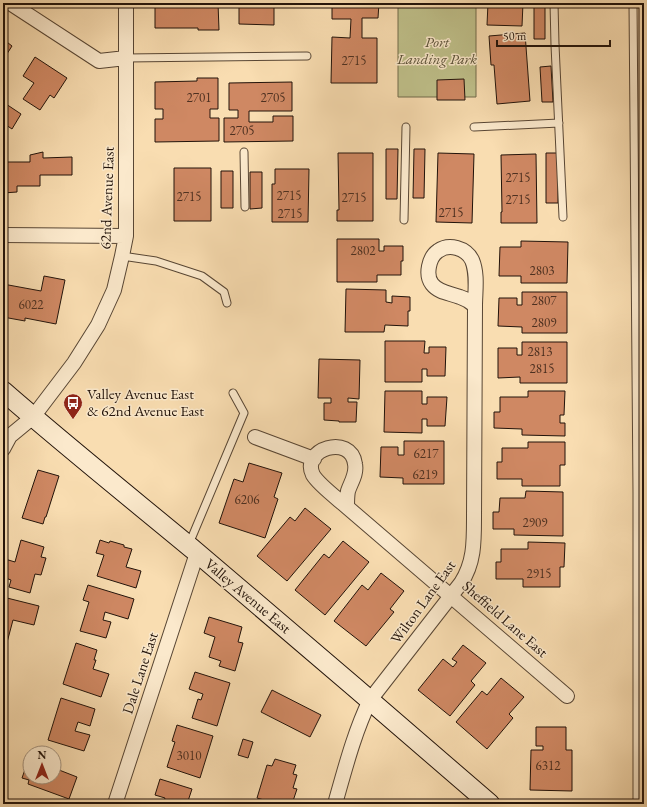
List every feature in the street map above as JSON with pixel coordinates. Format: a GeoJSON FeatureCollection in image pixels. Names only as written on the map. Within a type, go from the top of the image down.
{"type":"FeatureCollection","features":[{"type":"Feature","properties":{"kind":"main road","name":"Valley Avenue East"},"geometry":{"type":"LineString","coordinates":[[3,391],[193,549],[490,804]]}},
{"type":"Feature","properties":{"kind":"street"},"geometry":{"type":"LineString","coordinates":[[10,3],[100,61],[126,58]]}},
{"type":"Feature","properties":{"kind":"street","name":"62nd Avenue East"},"geometry":{"type":"LineString","coordinates":[[33,417],[74,363],[98,325],[114,290],[122,256],[126,236],[126,3]]}},
{"type":"Feature","properties":{"kind":"street"},"geometry":{"type":"LineString","coordinates":[[3,235],[126,236]]}},
{"type":"Feature","properties":{"kind":"street","name":"Wilton Lane East"},"geometry":{"type":"LineString","coordinates":[[335,804],[354,738],[364,711],[370,700],[451,596],[468,571],[474,541],[475,306]]}},
{"type":"Feature","properties":{"kind":"street"},"geometry":{"type":"LineString","coordinates":[[3,449],[10,436],[33,417]]}},
{"type":"Feature","properties":{"kind":"street"},"geometry":{"type":"LineString","coordinates":[[255,437],[314,459],[321,451],[332,447],[346,450],[352,457],[355,464],[354,479],[348,493],[347,507]]}},
{"type":"Feature","properties":{"kind":"street","name":"Sheffield Lane East"},"geometry":{"type":"LineString","coordinates":[[314,459],[311,467],[315,478],[567,696]]}},
{"type":"Feature","properties":{"kind":"street","name":"Dale Lane East"},"geometry":{"type":"LineString","coordinates":[[115,804],[193,549]]}},
{"type":"Feature","properties":{"kind":"lane"},"geometry":{"type":"LineString","coordinates":[[554,3],[563,217]]}},
{"type":"Feature","properties":{"kind":"lane"},"geometry":{"type":"LineString","coordinates":[[633,3],[641,493],[637,804]]}},
{"type":"Feature","properties":{"kind":"lane"},"geometry":{"type":"LineString","coordinates":[[126,58],[307,56]]}},
{"type":"Feature","properties":{"kind":"lane"},"geometry":{"type":"LineString","coordinates":[[474,127],[559,124]]}},
{"type":"Feature","properties":{"kind":"lane"},"geometry":{"type":"LineString","coordinates":[[404,220],[406,127]]}},
{"type":"Feature","properties":{"kind":"lane"},"geometry":{"type":"LineString","coordinates":[[244,152],[245,207]]}},
{"type":"Feature","properties":{"kind":"lane"},"geometry":{"type":"LineString","coordinates":[[122,256],[156,262],[202,276],[224,292],[227,303]]}},
{"type":"Feature","properties":{"kind":"lane"},"geometry":{"type":"LineString","coordinates":[[193,549],[244,413],[233,394]]}},
{"type":"Feature","properties":{"kind":"green space","name":"Port Landing Park"},"geometry":{"type":"Polygon","coordinates":[[[398,3],[476,3],[476,97],[398,97],[398,3]]]}},
{"type":"Feature","properties":{"kind":"building"},"geometry":{"type":"Polygon","coordinates":[[[155,3],[218,3],[219,30],[198,30],[198,28],[155,28],[155,3]]]}},
{"type":"Feature","properties":{"kind":"building"},"geometry":{"type":"Polygon","coordinates":[[[239,3],[274,3],[274,25],[239,24],[239,3]]]}},
{"type":"Feature","properties":{"kind":"building"},"geometry":{"type":"Polygon","coordinates":[[[332,3],[379,3],[378,18],[362,18],[362,38],[377,38],[377,83],[331,83],[332,37],[350,38],[351,19],[332,19],[332,3]]]}},
{"type":"Feature","properties":{"kind":"building"},"geometry":{"type":"Polygon","coordinates":[[[488,3],[523,3],[522,26],[487,25],[488,3]]]}},
{"type":"Feature","properties":{"kind":"building"},"geometry":{"type":"Polygon","coordinates":[[[534,3],[545,3],[545,39],[534,39],[534,3]]]}},
{"type":"Feature","properties":{"kind":"building"},"geometry":{"type":"Polygon","coordinates":[[[525,33],[530,101],[497,104],[494,65],[491,65],[489,36],[525,33]]]}},
{"type":"Feature","properties":{"kind":"building"},"geometry":{"type":"Polygon","coordinates":[[[3,39],[12,46],[3,60],[3,39]]]}},
{"type":"Feature","properties":{"kind":"building"},"geometry":{"type":"Polygon","coordinates":[[[35,57],[67,78],[54,98],[50,95],[40,110],[23,99],[34,83],[23,76],[35,57]]]}},
{"type":"Feature","properties":{"kind":"building"},"geometry":{"type":"Polygon","coordinates":[[[551,66],[553,102],[542,102],[540,67],[551,66]]]}},
{"type":"Feature","properties":{"kind":"building"},"geometry":{"type":"Polygon","coordinates":[[[197,78],[218,78],[218,109],[210,109],[210,118],[219,118],[219,141],[155,142],[155,119],[163,119],[163,109],[155,109],[155,82],[197,81],[197,78]]]}},
{"type":"Feature","properties":{"kind":"building"},"geometry":{"type":"Polygon","coordinates":[[[464,79],[465,100],[437,100],[437,80],[464,79]]]}},
{"type":"Feature","properties":{"kind":"building"},"geometry":{"type":"Polygon","coordinates":[[[292,82],[292,111],[249,111],[249,122],[273,122],[273,116],[293,116],[293,141],[224,142],[224,118],[238,118],[238,110],[229,110],[229,83],[292,82]]]}},
{"type":"Feature","properties":{"kind":"building"},"geometry":{"type":"Polygon","coordinates":[[[3,102],[21,114],[12,129],[3,123],[3,102]]]}},
{"type":"Feature","properties":{"kind":"building"},"geometry":{"type":"Polygon","coordinates":[[[386,149],[398,149],[397,199],[386,199],[386,149]]]}},
{"type":"Feature","properties":{"kind":"building"},"geometry":{"type":"Polygon","coordinates":[[[414,149],[425,149],[424,198],[413,198],[414,149]]]}},
{"type":"Feature","properties":{"kind":"building"},"geometry":{"type":"Polygon","coordinates":[[[43,152],[43,158],[72,157],[72,175],[40,175],[40,186],[17,186],[17,192],[3,193],[3,162],[30,162],[30,155],[43,152]]]}},
{"type":"Feature","properties":{"kind":"building"},"geometry":{"type":"Polygon","coordinates":[[[338,153],[373,153],[373,221],[337,221],[337,210],[339,210],[338,153]]]}},
{"type":"Feature","properties":{"kind":"building"},"geometry":{"type":"Polygon","coordinates":[[[438,153],[474,154],[472,223],[436,222],[438,153]]]}},
{"type":"Feature","properties":{"kind":"building"},"geometry":{"type":"Polygon","coordinates":[[[546,153],[558,153],[558,203],[546,203],[546,153]]]}},
{"type":"Feature","properties":{"kind":"building"},"geometry":{"type":"Polygon","coordinates":[[[536,154],[537,223],[501,223],[501,155],[536,154]]]}},
{"type":"Feature","properties":{"kind":"building"},"geometry":{"type":"Polygon","coordinates":[[[174,168],[211,168],[211,221],[174,221],[174,168]]]}},
{"type":"Feature","properties":{"kind":"building"},"geometry":{"type":"Polygon","coordinates":[[[275,169],[309,169],[308,222],[272,222],[272,184],[275,184],[275,169]]]}},
{"type":"Feature","properties":{"kind":"building"},"geometry":{"type":"Polygon","coordinates":[[[221,171],[233,171],[233,208],[221,208],[221,171]]]}},
{"type":"Feature","properties":{"kind":"building"},"geometry":{"type":"Polygon","coordinates":[[[250,172],[262,172],[262,208],[250,209],[250,172]]]}},
{"type":"Feature","properties":{"kind":"building"},"geometry":{"type":"Polygon","coordinates":[[[337,239],[379,239],[379,251],[384,251],[384,246],[403,246],[401,275],[377,275],[377,282],[337,282],[337,239]]]}},
{"type":"Feature","properties":{"kind":"building"},"geometry":{"type":"Polygon","coordinates":[[[521,241],[568,242],[567,283],[521,283],[521,276],[499,276],[500,247],[521,247],[521,241]]]}},
{"type":"Feature","properties":{"kind":"building"},"geometry":{"type":"Polygon","coordinates":[[[44,276],[65,280],[56,324],[25,318],[25,321],[3,317],[3,284],[41,291],[44,276]]]}},
{"type":"Feature","properties":{"kind":"building"},"geometry":{"type":"Polygon","coordinates":[[[346,289],[386,290],[386,302],[392,303],[392,296],[410,297],[408,326],[385,325],[384,332],[345,332],[346,289]]]}},
{"type":"Feature","properties":{"kind":"building"},"geometry":{"type":"Polygon","coordinates":[[[522,292],[567,292],[567,333],[522,333],[522,327],[498,326],[499,298],[517,298],[517,305],[522,305],[522,292]]]}},
{"type":"Feature","properties":{"kind":"building"},"geometry":{"type":"Polygon","coordinates":[[[385,341],[425,341],[424,353],[429,353],[429,347],[446,347],[445,376],[427,376],[427,369],[422,369],[422,382],[385,382],[385,341]]]}},
{"type":"Feature","properties":{"kind":"building"},"geometry":{"type":"Polygon","coordinates":[[[522,342],[567,342],[567,383],[520,383],[520,377],[498,378],[498,348],[517,348],[517,355],[522,355],[522,342]]]}},
{"type":"Feature","properties":{"kind":"building"},"geometry":{"type":"Polygon","coordinates":[[[319,359],[360,360],[359,399],[348,398],[348,402],[357,402],[356,422],[324,420],[324,403],[331,403],[331,398],[318,398],[319,359]]]}},
{"type":"Feature","properties":{"kind":"building"},"geometry":{"type":"Polygon","coordinates":[[[385,391],[422,391],[422,404],[427,404],[427,397],[447,397],[445,426],[427,426],[427,419],[422,419],[422,433],[384,432],[385,391]]]}},
{"type":"Feature","properties":{"kind":"building"},"geometry":{"type":"Polygon","coordinates":[[[528,391],[565,391],[564,415],[560,415],[560,423],[565,423],[565,436],[522,435],[522,429],[494,428],[494,412],[500,412],[500,397],[528,397],[528,391]]]}},
{"type":"Feature","properties":{"kind":"building"},"geometry":{"type":"Polygon","coordinates":[[[404,441],[444,441],[444,484],[403,484],[403,478],[380,477],[381,447],[398,447],[398,455],[404,455],[404,441]]]}},
{"type":"Feature","properties":{"kind":"building"},"geometry":{"type":"Polygon","coordinates":[[[528,442],[565,442],[565,465],[560,465],[560,486],[522,486],[522,479],[497,479],[497,462],[502,462],[502,448],[528,448],[528,442]]]}},
{"type":"Feature","properties":{"kind":"building"},"geometry":{"type":"Polygon","coordinates":[[[249,463],[282,473],[274,497],[278,499],[265,538],[219,523],[234,479],[243,482],[249,463]]]}},
{"type":"Feature","properties":{"kind":"building"},"geometry":{"type":"Polygon","coordinates":[[[38,470],[59,476],[43,524],[22,518],[38,470]]]}},
{"type":"Feature","properties":{"kind":"building"},"geometry":{"type":"Polygon","coordinates":[[[526,491],[563,492],[563,536],[514,535],[514,529],[493,529],[493,512],[499,512],[500,498],[525,498],[526,491]]]}},
{"type":"Feature","properties":{"kind":"building"},"geometry":{"type":"Polygon","coordinates":[[[305,508],[331,529],[287,581],[257,556],[290,517],[295,521],[305,508]]]}},
{"type":"Feature","properties":{"kind":"building"},"geometry":{"type":"Polygon","coordinates":[[[21,540],[44,547],[41,557],[46,558],[41,575],[35,574],[30,593],[9,587],[11,580],[3,577],[3,565],[5,559],[15,562],[21,540]]]}},
{"type":"Feature","properties":{"kind":"building"},"geometry":{"type":"Polygon","coordinates":[[[100,540],[109,543],[110,541],[132,549],[126,567],[141,571],[136,588],[97,576],[104,555],[96,553],[100,540]]]}},
{"type":"Feature","properties":{"kind":"building"},"geometry":{"type":"Polygon","coordinates":[[[343,541],[369,562],[325,615],[295,590],[324,554],[329,558],[343,541]]]}},
{"type":"Feature","properties":{"kind":"building"},"geometry":{"type":"Polygon","coordinates":[[[528,542],[565,543],[564,567],[560,567],[560,587],[523,587],[523,579],[496,579],[496,562],[501,562],[501,549],[528,549],[528,542]]]}},
{"type":"Feature","properties":{"kind":"building"},"geometry":{"type":"Polygon","coordinates":[[[381,573],[404,591],[390,609],[394,612],[366,646],[334,621],[362,585],[368,590],[381,573]]]}},
{"type":"Feature","properties":{"kind":"building"},"geometry":{"type":"Polygon","coordinates":[[[88,585],[134,599],[128,619],[105,612],[103,620],[111,622],[106,638],[80,631],[89,602],[83,600],[88,585]]]}},
{"type":"Feature","properties":{"kind":"building"},"geometry":{"type":"Polygon","coordinates":[[[3,597],[39,606],[34,625],[13,620],[5,650],[3,650],[3,597]]]}},
{"type":"Feature","properties":{"kind":"building"},"geometry":{"type":"Polygon","coordinates":[[[209,617],[242,627],[238,642],[243,643],[235,671],[219,666],[221,661],[209,657],[215,637],[204,633],[209,617]]]}},
{"type":"Feature","properties":{"kind":"building"},"geometry":{"type":"Polygon","coordinates":[[[76,643],[97,650],[93,669],[109,674],[101,697],[63,684],[76,643]]]}},
{"type":"Feature","properties":{"kind":"building"},"geometry":{"type":"Polygon","coordinates":[[[463,645],[486,663],[471,681],[475,685],[450,716],[418,690],[443,659],[453,667],[457,662],[452,659],[463,645]]]}},
{"type":"Feature","properties":{"kind":"building"},"geometry":{"type":"Polygon","coordinates":[[[195,672],[230,683],[217,726],[192,718],[198,699],[201,700],[203,694],[189,689],[195,672]]]}},
{"type":"Feature","properties":{"kind":"building"},"geometry":{"type":"Polygon","coordinates":[[[501,678],[524,697],[509,714],[513,718],[487,749],[456,722],[482,691],[487,695],[501,678]]]}},
{"type":"Feature","properties":{"kind":"building"},"geometry":{"type":"Polygon","coordinates":[[[272,690],[321,715],[310,737],[261,712],[272,690]]]}},
{"type":"Feature","properties":{"kind":"building"},"geometry":{"type":"Polygon","coordinates":[[[61,698],[95,709],[90,726],[78,722],[75,731],[90,735],[84,751],[48,740],[61,698]]]}},
{"type":"Feature","properties":{"kind":"building"},"geometry":{"type":"Polygon","coordinates":[[[177,725],[213,736],[200,778],[167,767],[175,742],[172,741],[177,725]]]}},
{"type":"Feature","properties":{"kind":"building"},"geometry":{"type":"Polygon","coordinates":[[[536,727],[566,727],[566,750],[572,750],[572,791],[530,790],[531,750],[543,750],[543,746],[536,746],[536,727]]]}},
{"type":"Feature","properties":{"kind":"building"},"geometry":{"type":"Polygon","coordinates":[[[243,739],[253,742],[248,758],[238,755],[243,739]]]}},
{"type":"Feature","properties":{"kind":"building"},"geometry":{"type":"Polygon","coordinates":[[[275,759],[296,765],[293,774],[297,775],[293,788],[297,789],[292,804],[271,804],[271,802],[257,798],[267,765],[272,766],[275,759]]]}},
{"type":"Feature","properties":{"kind":"building"},"geometry":{"type":"Polygon","coordinates":[[[62,771],[77,777],[69,799],[31,785],[62,785],[62,771]]]}},
{"type":"Feature","properties":{"kind":"building"},"geometry":{"type":"Polygon","coordinates":[[[160,779],[192,789],[187,804],[163,804],[165,798],[155,795],[160,779]]]}},
{"type":"Feature","properties":{"kind":"place","name":"Valley Avenue East & 62nd Avenue East"},"geometry":{"type":"Point","coordinates":[73,420]}}]}
